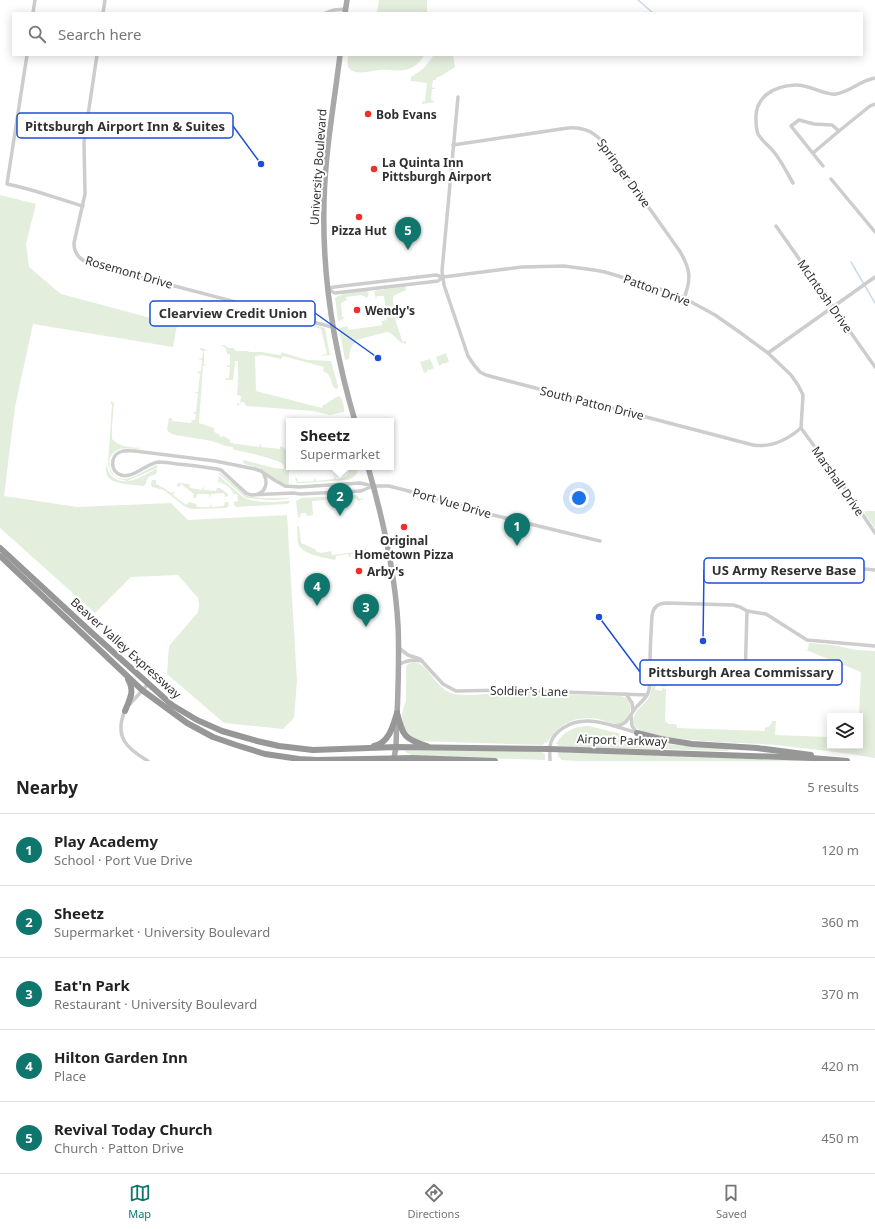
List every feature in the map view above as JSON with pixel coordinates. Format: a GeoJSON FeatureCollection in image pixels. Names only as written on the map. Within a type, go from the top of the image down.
{"type":"FeatureCollection","features":[{"type":"Feature","properties":{"kind":"highway","name":"Beaver Valley Expressway"},"geometry":{"type":"LineString","coordinates":[[0,548],[172,705],[197,720],[222,731],[263,743],[292,748],[321,750],[396,747]]}},
{"type":"Feature","properties":{"kind":"highway","name":"Beaver Valley Expressway"},"geometry":{"type":"LineString","coordinates":[[0,556],[142,690],[187,724],[213,737],[236,745],[265,754],[285,758],[318,760],[394,760]]}},
{"type":"Feature","properties":{"kind":"highway"},"geometry":{"type":"LineString","coordinates":[[124,673],[131,685],[132,690],[125,711]]}},
{"type":"Feature","properties":{"kind":"highway"},"geometry":{"type":"LineString","coordinates":[[397,713],[402,731],[407,738],[414,742],[434,748]]}},
{"type":"Feature","properties":{"kind":"highway"},"geometry":{"type":"LineString","coordinates":[[363,749],[378,746],[386,739],[397,713]]}},
{"type":"Feature","properties":{"kind":"highway"},"geometry":{"type":"LineString","coordinates":[[637,733],[692,744],[757,748],[848,761]]}},
{"type":"Feature","properties":{"kind":"highway","name":"Airport Parkway"},"geometry":{"type":"LineString","coordinates":[[396,747],[550,749],[811,758],[848,761]]}},
{"type":"Feature","properties":{"kind":"highway"},"geometry":{"type":"LineString","coordinates":[[394,760],[443,759],[495,761]]}},
{"type":"Feature","properties":{"kind":"highway"},"geometry":{"type":"LineString","coordinates":[[435,761],[443,759]]}},
{"type":"Feature","properties":{"kind":"main road"},"geometry":{"type":"LineString","coordinates":[[346,11],[347,0]]}},
{"type":"Feature","properties":{"kind":"main road","name":"University Boulevard"},"geometry":{"type":"LineString","coordinates":[[340,56],[328,146],[324,190],[324,241],[327,289],[332,327],[353,418]]}},
{"type":"Feature","properties":{"kind":"main road"},"geometry":{"type":"LineString","coordinates":[[369,470],[388,550],[394,582],[398,621],[399,648],[396,747],[394,760]]}},
{"type":"Feature","properties":{"kind":"street"},"geometry":{"type":"LineString","coordinates":[[33,12],[35,0]]}},
{"type":"Feature","properties":{"kind":"street"},"geometry":{"type":"LineString","coordinates":[[103,12],[105,0]]}},
{"type":"Feature","properties":{"kind":"street"},"geometry":{"type":"LineString","coordinates":[[329,12],[334,10],[346,11]]}},
{"type":"Feature","properties":{"kind":"street"},"geometry":{"type":"LineString","coordinates":[[27,56],[7,184],[30,189],[83,206]]}},
{"type":"Feature","properties":{"kind":"street","name":"Rosemont Drive"},"geometry":{"type":"LineString","coordinates":[[97,56],[84,142],[86,189],[74,247],[76,254],[85,262],[332,327]]}},
{"type":"Feature","properties":{"kind":"street"},"geometry":{"type":"LineString","coordinates":[[793,183],[778,158],[757,131],[756,114],[761,100],[769,92],[782,86],[802,85],[835,94],[843,92],[869,79],[875,78]]}},
{"type":"Feature","properties":{"kind":"street","name":"South Patton Drive"},"geometry":{"type":"LineString","coordinates":[[458,97],[442,266],[444,285],[468,356],[477,369],[486,375],[753,445],[759,446],[773,444],[796,433],[801,428]]}},
{"type":"Feature","properties":{"kind":"street"},"geometry":{"type":"LineString","coordinates":[[813,153],[870,106],[875,104]]}},
{"type":"Feature","properties":{"kind":"street"},"geometry":{"type":"LineString","coordinates":[[823,166],[791,126],[799,120],[814,124],[832,125],[839,131]]}},
{"type":"Feature","properties":{"kind":"street","name":"Springer Drive"},"geometry":{"type":"LineString","coordinates":[[453,145],[568,128],[583,129],[595,134],[608,149],[685,260],[689,278],[684,298]]}},
{"type":"Feature","properties":{"kind":"street"},"geometry":{"type":"LineString","coordinates":[[831,179],[875,232]]}},
{"type":"Feature","properties":{"kind":"street","name":"McIntosh Drive"},"geometry":{"type":"LineString","coordinates":[[776,226],[875,367]]}},
{"type":"Feature","properties":{"kind":"street","name":"Patton Drive"},"geometry":{"type":"LineString","coordinates":[[327,289],[436,275],[443,277],[522,267],[564,266],[605,272],[684,298],[714,315],[768,353],[791,375],[801,390],[803,399],[801,428]]}},
{"type":"Feature","properties":{"kind":"street","name":"Patton Drive"},"geometry":{"type":"LineString","coordinates":[[327,289],[335,293],[438,281],[443,277]]}},
{"type":"Feature","properties":{"kind":"street"},"geometry":{"type":"LineString","coordinates":[[768,353],[875,277]]}},
{"type":"Feature","properties":{"kind":"street","name":"Marshall Drive"},"geometry":{"type":"LineString","coordinates":[[801,428],[875,533]]}},
{"type":"Feature","properties":{"kind":"street"},"geometry":{"type":"LineString","coordinates":[[126,451],[215,461],[256,469],[285,486],[299,487],[360,483],[373,486],[361,491],[251,495],[246,493],[221,470],[217,469],[158,462],[130,475],[124,476],[115,471],[113,468],[113,461],[114,457],[118,453],[126,451]]}},
{"type":"Feature","properties":{"kind":"street"},"geometry":{"type":"LineString","coordinates":[[257,495],[263,491],[266,484],[266,478],[263,472]]}},
{"type":"Feature","properties":{"kind":"street","name":"Port Vue Drive"},"geometry":{"type":"LineString","coordinates":[[373,486],[383,485],[393,487],[600,541]]}},
{"type":"Feature","properties":{"kind":"street"},"geometry":{"type":"LineString","coordinates":[[816,564],[875,570]]}},
{"type":"Feature","properties":{"kind":"street"},"geometry":{"type":"LineString","coordinates":[[614,726],[623,725],[647,694],[649,685],[652,616],[653,610],[657,605],[667,603],[735,605],[747,612],[766,614],[807,640],[875,646]]}},
{"type":"Feature","properties":{"kind":"street"},"geometry":{"type":"LineString","coordinates":[[745,680],[747,612]]}},
{"type":"Feature","properties":{"kind":"street","name":"Soldier's Lane"},"geometry":{"type":"LineString","coordinates":[[399,648],[408,655],[423,662],[443,684],[456,691],[509,690],[647,694]]}},
{"type":"Feature","properties":{"kind":"street"},"geometry":{"type":"LineString","coordinates":[[398,665],[404,661],[415,660],[423,662]]}},
{"type":"Feature","properties":{"kind":"street"},"geometry":{"type":"LineString","coordinates":[[148,684],[125,711],[121,726],[121,734],[124,743],[134,753],[148,761]]}},
{"type":"Feature","properties":{"kind":"street"},"geometry":{"type":"LineString","coordinates":[[626,694],[632,703],[634,711]]}},
{"type":"Feature","properties":{"kind":"street"},"geometry":{"type":"LineString","coordinates":[[631,716],[632,726],[637,733]]}},
{"type":"Feature","properties":{"kind":"street"},"geometry":{"type":"LineString","coordinates":[[550,761],[550,744],[554,736],[560,730],[577,721],[590,721],[637,733]]}},
{"type":"Feature","properties":{"kind":"green space"},"geometry":{"type":"Polygon","coordinates":[[[379,0],[427,0],[427,12],[377,12],[379,0]]]}},
{"type":"Feature","properties":{"kind":"green space"},"geometry":{"type":"Polygon","coordinates":[[[348,56],[423,56],[417,64],[411,68],[399,71],[354,71],[349,69],[348,56]]]}},
{"type":"Feature","properties":{"kind":"green space"},"geometry":{"type":"Polygon","coordinates":[[[433,56],[453,56],[455,67],[437,77],[436,80],[433,80],[432,87],[436,89],[432,89],[431,100],[434,102],[422,104],[422,102],[425,101],[427,83],[411,81],[411,77],[424,68],[433,56]]]}},
{"type":"Feature","properties":{"kind":"green space"},"geometry":{"type":"Polygon","coordinates":[[[0,195],[36,204],[26,244],[29,267],[61,294],[177,325],[173,347],[33,324],[15,407],[4,496],[77,507],[171,503],[188,520],[287,515],[297,681],[294,718],[283,729],[224,723],[167,674],[169,646],[198,612],[199,605],[198,598],[178,575],[131,577],[95,613],[0,528],[0,195]]]}},
{"type":"Feature","properties":{"kind":"green space"},"geometry":{"type":"Polygon","coordinates":[[[405,286],[406,290],[395,295],[393,297],[393,302],[398,318],[395,319],[402,340],[403,342],[406,341],[406,344],[401,342],[388,332],[367,337],[355,342],[351,349],[349,359],[345,360],[339,328],[347,326],[349,330],[383,325],[381,321],[387,320],[384,296],[377,296],[376,299],[374,291],[405,286]]]}},
{"type":"Feature","properties":{"kind":"green space"},"geometry":{"type":"Polygon","coordinates":[[[367,291],[369,294],[367,298],[362,295],[346,297],[347,300],[341,303],[342,317],[345,317],[338,321],[335,298],[346,293],[367,291]]]}},
{"type":"Feature","properties":{"kind":"green space"},"geometry":{"type":"Polygon","coordinates":[[[300,321],[325,328],[330,355],[322,356],[327,354],[321,329],[301,323],[300,321]]]}},
{"type":"Feature","properties":{"kind":"green space"},"geometry":{"type":"Polygon","coordinates":[[[222,345],[233,348],[236,351],[262,352],[279,355],[282,354],[281,352],[307,360],[331,361],[338,386],[336,389],[329,375],[323,371],[324,367],[283,356],[281,359],[262,355],[255,356],[256,391],[322,408],[323,405],[339,396],[342,399],[344,414],[343,411],[330,415],[313,411],[246,406],[244,402],[241,402],[240,405],[237,405],[237,403],[240,404],[241,396],[237,395],[238,361],[235,361],[233,380],[226,380],[226,378],[229,378],[230,367],[226,366],[230,365],[230,354],[227,354],[226,349],[222,345]]]}},
{"type":"Feature","properties":{"kind":"green space"},"geometry":{"type":"Polygon","coordinates":[[[201,348],[208,350],[204,351],[204,364],[207,365],[203,366],[199,423],[214,428],[214,432],[219,434],[220,437],[224,436],[230,440],[230,443],[259,447],[261,443],[261,447],[280,449],[280,446],[284,448],[286,451],[286,470],[289,470],[289,484],[285,485],[260,468],[244,464],[243,460],[284,469],[284,465],[276,460],[235,450],[233,447],[212,441],[175,435],[167,430],[169,418],[172,418],[172,421],[191,423],[192,420],[195,420],[196,414],[192,413],[196,412],[198,394],[194,392],[198,392],[200,374],[197,372],[201,371],[202,360],[198,359],[202,358],[203,351],[199,349],[201,348]]]}},
{"type":"Feature","properties":{"kind":"green space"},"geometry":{"type":"Polygon","coordinates":[[[446,353],[449,361],[446,363],[447,364],[444,363],[439,366],[436,357],[446,353]]]}},
{"type":"Feature","properties":{"kind":"green space"},"geometry":{"type":"Polygon","coordinates":[[[430,359],[434,368],[430,370],[428,369],[427,372],[424,373],[420,362],[430,359]]]}},
{"type":"Feature","properties":{"kind":"green space"},"geometry":{"type":"Polygon","coordinates":[[[111,401],[114,403],[112,439],[122,446],[142,448],[124,448],[113,453],[109,462],[113,473],[119,478],[127,479],[157,465],[157,468],[127,481],[119,479],[111,473],[108,464],[111,401]]]}},
{"type":"Feature","properties":{"kind":"green space"},"geometry":{"type":"Polygon","coordinates":[[[107,463],[108,471],[112,476],[118,480],[124,481],[141,477],[157,469],[156,474],[149,477],[146,484],[143,486],[130,485],[111,480],[106,473],[107,463]]]}},
{"type":"Feature","properties":{"kind":"green space"},"geometry":{"type":"Polygon","coordinates":[[[349,470],[358,470],[356,475],[348,480],[297,483],[295,478],[297,478],[298,482],[314,481],[315,477],[316,481],[334,479],[335,476],[336,479],[342,478],[349,473],[349,470]]]}},
{"type":"Feature","properties":{"kind":"green space"},"geometry":{"type":"Polygon","coordinates":[[[219,472],[248,496],[290,499],[269,500],[246,498],[219,474],[219,472]]]}},
{"type":"Feature","properties":{"kind":"green space"},"geometry":{"type":"Polygon","coordinates":[[[219,476],[243,497],[253,501],[290,501],[287,504],[236,507],[234,502],[238,501],[237,494],[234,494],[226,485],[218,482],[219,476]]]}},
{"type":"Feature","properties":{"kind":"green space"},"geometry":{"type":"Polygon","coordinates":[[[152,480],[156,480],[156,484],[171,493],[175,491],[173,495],[186,505],[189,502],[196,504],[197,507],[210,507],[211,503],[212,507],[224,506],[225,502],[228,502],[229,506],[226,508],[191,509],[184,506],[164,490],[152,487],[152,480]]]}},
{"type":"Feature","properties":{"kind":"green space"},"geometry":{"type":"Polygon","coordinates":[[[179,483],[189,484],[190,488],[202,490],[204,486],[204,490],[216,491],[217,488],[220,488],[228,494],[228,496],[225,497],[224,493],[211,494],[210,498],[209,494],[197,494],[196,498],[193,498],[194,494],[181,484],[179,487],[177,486],[179,483]]]}},
{"type":"Feature","properties":{"kind":"green space"},"geometry":{"type":"Polygon","coordinates":[[[357,495],[360,499],[363,499],[359,501],[353,498],[326,500],[325,497],[357,495]]]}},
{"type":"Feature","properties":{"kind":"green space"},"geometry":{"type":"Polygon","coordinates":[[[324,497],[325,500],[312,501],[313,515],[307,516],[306,513],[301,513],[300,518],[298,517],[296,501],[301,498],[324,497]]]}},
{"type":"Feature","properties":{"kind":"green space"},"geometry":{"type":"Polygon","coordinates":[[[865,511],[875,511],[875,528],[865,514],[865,511]]]}},
{"type":"Feature","properties":{"kind":"green space"},"geometry":{"type":"Polygon","coordinates":[[[299,526],[301,543],[315,549],[316,551],[321,553],[331,551],[332,555],[364,551],[365,547],[367,555],[364,556],[363,553],[351,554],[350,558],[348,554],[336,556],[336,559],[334,560],[308,553],[300,547],[298,543],[297,527],[299,526]]]}},
{"type":"Feature","properties":{"kind":"green space"},"geometry":{"type":"Polygon","coordinates":[[[809,643],[833,645],[856,650],[875,651],[875,758],[776,745],[699,741],[676,738],[641,731],[634,725],[633,721],[635,713],[649,697],[653,682],[662,681],[665,683],[666,687],[662,687],[662,684],[656,684],[655,690],[662,691],[662,688],[666,689],[665,721],[669,724],[676,724],[677,728],[765,731],[765,728],[770,726],[772,721],[776,721],[775,735],[827,737],[827,749],[863,749],[863,713],[859,713],[861,672],[806,650],[808,649],[809,643]]]}},
{"type":"Feature","properties":{"kind":"green space"},"geometry":{"type":"Polygon","coordinates":[[[414,662],[424,667],[437,683],[447,692],[454,694],[520,693],[621,696],[628,701],[630,705],[630,713],[626,721],[620,724],[594,718],[570,721],[557,730],[547,743],[545,742],[543,745],[417,741],[409,736],[404,728],[402,719],[406,701],[406,666],[414,662]]]}},
{"type":"Feature","properties":{"kind":"green space"},"geometry":{"type":"Polygon","coordinates":[[[589,726],[658,743],[729,749],[728,751],[571,747],[558,746],[558,744],[556,744],[562,736],[570,730],[589,726]]]}},
{"type":"Feature","properties":{"kind":"green space"},"geometry":{"type":"Polygon","coordinates":[[[403,750],[541,751],[545,754],[545,760],[416,756],[403,750]]]}},
{"type":"Feature","properties":{"kind":"green space"},"geometry":{"type":"Polygon","coordinates":[[[558,752],[820,761],[575,761],[561,760],[558,756],[558,752]]]}},
{"type":"Feature","properties":{"kind":"waterway"},"geometry":{"type":"LineString","coordinates":[[638,0],[652,12]]}},
{"type":"Feature","properties":{"kind":"waterway"},"geometry":{"type":"LineString","coordinates":[[851,262],[875,303]]}},
{"type":"Feature","properties":{"kind":"place","name":"Bob Evans"},"geometry":{"type":"Point","coordinates":[368,114]}},
{"type":"Feature","properties":{"kind":"place","name":"Pittsburgh Airport Inn & Suites"},"geometry":{"type":"Point","coordinates":[261,164]}},
{"type":"Feature","properties":{"kind":"place","name":"La Quinta Inn Pittsburgh Airport"},"geometry":{"type":"Point","coordinates":[374,169]}},
{"type":"Feature","properties":{"kind":"place","name":"Pizza Hut"},"geometry":{"type":"Point","coordinates":[359,217]}},
{"type":"Feature","properties":{"kind":"place","name":"Revival Today Church"},"geometry":{"type":"Point","coordinates":[408,250]}},
{"type":"Feature","properties":{"kind":"place","name":"Wendy's"},"geometry":{"type":"Point","coordinates":[357,310]}},
{"type":"Feature","properties":{"kind":"place","name":"Clearview Credit Union"},"geometry":{"type":"Point","coordinates":[378,358]}},
{"type":"Feature","properties":{"kind":"place","name":"Sheetz"},"geometry":{"type":"Point","coordinates":[340,516]}},
{"type":"Feature","properties":{"kind":"place","name":"Original Hometown Pizza"},"geometry":{"type":"Point","coordinates":[404,527]}},
{"type":"Feature","properties":{"kind":"place","name":"Play Academy"},"geometry":{"type":"Point","coordinates":[517,546]}},
{"type":"Feature","properties":{"kind":"place","name":"Arby's"},"geometry":{"type":"Point","coordinates":[359,571]}},
{"type":"Feature","properties":{"kind":"place","name":"Hilton Garden Inn"},"geometry":{"type":"Point","coordinates":[317,606]}},
{"type":"Feature","properties":{"kind":"place","name":"Pittsburgh Area Commissary"},"geometry":{"type":"Point","coordinates":[599,617]}},
{"type":"Feature","properties":{"kind":"place","name":"Eat'n Park"},"geometry":{"type":"Point","coordinates":[366,627]}},
{"type":"Feature","properties":{"kind":"place","name":"US Army Reserve Base"},"geometry":{"type":"Point","coordinates":[703,641]}}]}
